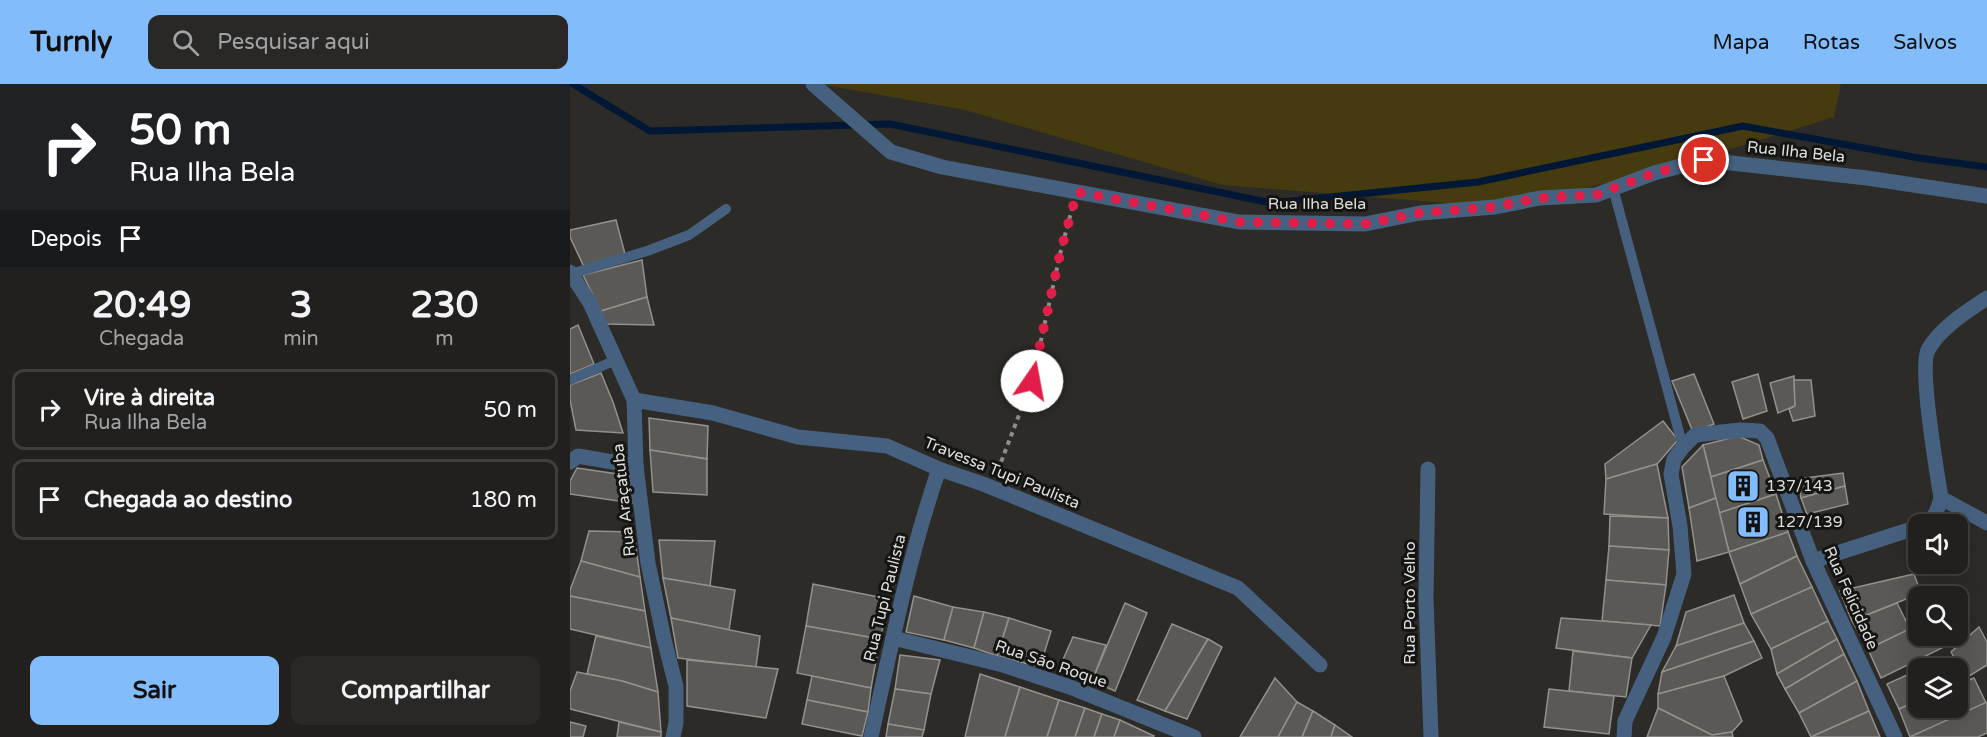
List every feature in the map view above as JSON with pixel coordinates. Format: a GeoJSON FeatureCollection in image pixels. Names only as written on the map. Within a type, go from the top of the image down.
{"type":"FeatureCollection","features":[{"type":"Feature","properties":{"kind":"street","name":"Rua Ilha Bela"},"geometry":{"type":"LineString","coordinates":[[813,84],[891,152],[942,167],[1239,222],[1365,224],[1420,213],[1495,207],[1540,198],[1596,195],[1654,173],[1704,160],[1867,178],[1987,196]]}},
{"type":"Feature","properties":{"kind":"street","name":"Rua Araçatuba"},"geometry":{"type":"LineString","coordinates":[[571,273],[590,303],[634,400],[636,466],[648,563],[676,686],[676,723],[673,737]]}},
{"type":"Feature","properties":{"kind":"street"},"geometry":{"type":"LineString","coordinates":[[1936,514],[1941,498],[1927,393],[1925,370],[1927,351],[1942,333],[1964,313],[1987,298]]}},
{"type":"Feature","properties":{"kind":"street","name":"Travessa Tupi Paulista"},"geometry":{"type":"LineString","coordinates":[[634,400],[713,413],[798,436],[887,446],[939,469],[992,487],[1238,588],[1320,665]]}},
{"type":"Feature","properties":{"kind":"street","name":"Rua Felicidade"},"geometry":{"type":"LineString","coordinates":[[1683,447],[1695,435],[1740,430],[1760,431],[1767,438],[1813,561],[1895,737]]}},
{"type":"Feature","properties":{"kind":"street"},"geometry":{"type":"LineString","coordinates":[[1624,737],[1625,721],[1664,638],[1684,574],[1680,526],[1671,474],[1674,459],[1683,447]]}},
{"type":"Feature","properties":{"kind":"street"},"geometry":{"type":"LineString","coordinates":[[570,462],[578,456],[636,466]]}},
{"type":"Feature","properties":{"kind":"street","name":"Rua Tupi Paulista"},"geometry":{"type":"LineString","coordinates":[[871,737],[927,503],[939,469]]}},
{"type":"Feature","properties":{"kind":"street","name":"Rua Porto Velho"},"geometry":{"type":"LineString","coordinates":[[1428,469],[1426,599],[1431,737]]}},
{"type":"Feature","properties":{"kind":"street"},"geometry":{"type":"LineString","coordinates":[[1941,498],[1987,523]]}},
{"type":"Feature","properties":{"kind":"street"},"geometry":{"type":"LineString","coordinates":[[1813,561],[1908,530]]}},
{"type":"Feature","properties":{"kind":"street","name":"Rua São Roque"},"geometry":{"type":"LineString","coordinates":[[893,638],[1003,664],[1048,679],[1194,737]]}},
{"type":"Feature","properties":{"kind":"lane"},"geometry":{"type":"LineString","coordinates":[[1613,188],[1683,447]]}},
{"type":"Feature","properties":{"kind":"lane"},"geometry":{"type":"LineString","coordinates":[[571,273],[646,251],[689,235],[726,209]]}},
{"type":"Feature","properties":{"kind":"lane"},"geometry":{"type":"LineString","coordinates":[[570,380],[616,360]]}},
{"type":"Feature","properties":{"kind":"path"},"geometry":{"type":"LineString","coordinates":[[992,487],[1032,381],[1061,250],[1077,192]]}},
{"type":"Feature","properties":{"kind":"shaded area"},"geometry":{"type":"Polygon","coordinates":[[[819,84],[1841,84],[1834,117],[1654,173],[1495,207],[1223,185],[965,110],[819,84]]]}},
{"type":"Feature","properties":{"kind":"building"},"geometry":{"type":"Polygon","coordinates":[[[616,220],[625,254],[584,267],[570,237],[570,230],[616,220]]]}},
{"type":"Feature","properties":{"kind":"building"},"geometry":{"type":"Polygon","coordinates":[[[642,260],[647,297],[601,311],[583,275],[642,260]]]}},
{"type":"Feature","properties":{"kind":"building"},"geometry":{"type":"Polygon","coordinates":[[[647,297],[654,325],[606,324],[601,311],[647,297]]]}},
{"type":"Feature","properties":{"kind":"building"},"geometry":{"type":"Polygon","coordinates":[[[578,325],[594,364],[570,374],[570,329],[578,325]]]}},
{"type":"Feature","properties":{"kind":"building"},"geometry":{"type":"Polygon","coordinates":[[[601,373],[623,433],[576,430],[570,400],[570,385],[601,373]]]}},
{"type":"Feature","properties":{"kind":"building"},"geometry":{"type":"Polygon","coordinates":[[[1694,374],[1714,424],[1693,432],[1672,381],[1694,374]]]}},
{"type":"Feature","properties":{"kind":"building"},"geometry":{"type":"Polygon","coordinates":[[[1758,374],[1767,411],[1743,419],[1732,382],[1758,374]]]}},
{"type":"Feature","properties":{"kind":"building"},"geometry":{"type":"Polygon","coordinates":[[[1794,376],[1795,406],[1778,413],[1770,383],[1794,376]]]}},
{"type":"Feature","properties":{"kind":"building"},"geometry":{"type":"Polygon","coordinates":[[[1794,380],[1811,380],[1815,416],[1793,421],[1789,409],[1795,406],[1794,380]]]}},
{"type":"Feature","properties":{"kind":"building"},"geometry":{"type":"Polygon","coordinates":[[[649,418],[708,426],[707,459],[650,450],[649,418]]]}},
{"type":"Feature","properties":{"kind":"building"},"geometry":{"type":"Polygon","coordinates":[[[1663,421],[1678,440],[1657,464],[1606,479],[1605,464],[1663,421]]]}},
{"type":"Feature","properties":{"kind":"building"},"geometry":{"type":"Polygon","coordinates":[[[1738,436],[1759,445],[1763,460],[1711,477],[1703,445],[1738,436]]]}},
{"type":"Feature","properties":{"kind":"building"},"geometry":{"type":"Polygon","coordinates":[[[1703,445],[1716,498],[1689,508],[1682,467],[1703,445]]]}},
{"type":"Feature","properties":{"kind":"building"},"geometry":{"type":"Polygon","coordinates":[[[650,450],[707,459],[707,495],[653,492],[650,450]]]}},
{"type":"Feature","properties":{"kind":"building","name":"137/143"},"geometry":{"type":"Polygon","coordinates":[[[1763,460],[1776,494],[1719,513],[1711,477],[1763,460]]]}},
{"type":"Feature","properties":{"kind":"building"},"geometry":{"type":"Polygon","coordinates":[[[1657,464],[1668,518],[1604,514],[1606,479],[1657,464]]]}},
{"type":"Feature","properties":{"kind":"building"},"geometry":{"type":"Polygon","coordinates":[[[577,468],[631,476],[632,503],[570,494],[570,481],[577,468]]]}},
{"type":"Feature","properties":{"kind":"building"},"geometry":{"type":"Polygon","coordinates":[[[1843,473],[1845,486],[1801,498],[1798,479],[1843,473]]]}},
{"type":"Feature","properties":{"kind":"building"},"geometry":{"type":"Polygon","coordinates":[[[1845,486],[1848,504],[1807,514],[1801,498],[1845,486]]]}},
{"type":"Feature","properties":{"kind":"building","name":"127/139"},"geometry":{"type":"Polygon","coordinates":[[[1776,494],[1788,532],[1729,552],[1719,513],[1776,494]]]}},
{"type":"Feature","properties":{"kind":"building"},"geometry":{"type":"Polygon","coordinates":[[[1716,498],[1729,552],[1697,561],[1689,508],[1716,498]]]}},
{"type":"Feature","properties":{"kind":"building"},"geometry":{"type":"Polygon","coordinates":[[[1610,516],[1668,518],[1669,550],[1609,546],[1610,516]]]}},
{"type":"Feature","properties":{"kind":"building"},"geometry":{"type":"Polygon","coordinates":[[[589,531],[634,532],[640,577],[581,561],[589,531]]]}},
{"type":"Feature","properties":{"kind":"building"},"geometry":{"type":"Polygon","coordinates":[[[1788,532],[1797,556],[1740,584],[1729,552],[1788,532]]]}},
{"type":"Feature","properties":{"kind":"building"},"geometry":{"type":"Polygon","coordinates":[[[659,540],[715,541],[710,586],[663,578],[659,540]]]}},
{"type":"Feature","properties":{"kind":"building"},"geometry":{"type":"Polygon","coordinates":[[[1609,546],[1669,550],[1666,585],[1606,580],[1609,546]]]}},
{"type":"Feature","properties":{"kind":"building"},"geometry":{"type":"Polygon","coordinates":[[[1797,556],[1812,587],[1751,614],[1740,584],[1797,556]]]}},
{"type":"Feature","properties":{"kind":"building"},"geometry":{"type":"Polygon","coordinates":[[[581,561],[640,577],[645,611],[570,596],[581,561]]]}},
{"type":"Feature","properties":{"kind":"building"},"geometry":{"type":"Polygon","coordinates":[[[1914,574],[1918,586],[1908,586],[1908,598],[1852,621],[1840,591],[1914,574]]]}},
{"type":"Feature","properties":{"kind":"building"},"geometry":{"type":"Polygon","coordinates":[[[663,578],[735,590],[729,630],[671,618],[663,578]]]}},
{"type":"Feature","properties":{"kind":"building"},"geometry":{"type":"Polygon","coordinates":[[[1606,580],[1666,585],[1660,626],[1602,621],[1606,580]]]}},
{"type":"Feature","properties":{"kind":"building"},"geometry":{"type":"Polygon","coordinates":[[[813,584],[889,599],[880,639],[806,626],[813,584]]]}},
{"type":"Feature","properties":{"kind":"building"},"geometry":{"type":"Polygon","coordinates":[[[1812,587],[1828,621],[1771,649],[1751,614],[1812,587]]]}},
{"type":"Feature","properties":{"kind":"building"},"geometry":{"type":"Polygon","coordinates":[[[1734,595],[1744,623],[1676,646],[1686,612],[1734,595]]]}},
{"type":"Feature","properties":{"kind":"building"},"geometry":{"type":"Polygon","coordinates":[[[570,596],[645,611],[651,648],[570,629],[570,596]]]}},
{"type":"Feature","properties":{"kind":"building"},"geometry":{"type":"Polygon","coordinates":[[[914,596],[953,607],[944,640],[906,632],[914,596]]]}},
{"type":"Feature","properties":{"kind":"building"},"geometry":{"type":"Polygon","coordinates":[[[1125,603],[1147,613],[1115,691],[1092,681],[1125,603]]]}},
{"type":"Feature","properties":{"kind":"building"},"geometry":{"type":"Polygon","coordinates":[[[1897,603],[1908,625],[1908,630],[1868,649],[1852,621],[1897,603]]]}},
{"type":"Feature","properties":{"kind":"building"},"geometry":{"type":"Polygon","coordinates":[[[953,607],[984,612],[974,648],[944,640],[953,607]]]}},
{"type":"Feature","properties":{"kind":"building"},"geometry":{"type":"Polygon","coordinates":[[[984,612],[1009,618],[997,656],[974,648],[984,612]]]}},
{"type":"Feature","properties":{"kind":"building"},"geometry":{"type":"Polygon","coordinates":[[[671,618],[760,636],[756,667],[678,658],[671,618]]]}},
{"type":"Feature","properties":{"kind":"building"},"geometry":{"type":"Polygon","coordinates":[[[1009,618],[1051,631],[1040,667],[997,656],[1009,618]]]}},
{"type":"Feature","properties":{"kind":"building"},"geometry":{"type":"Polygon","coordinates":[[[1561,618],[1651,625],[1632,658],[1556,648],[1561,618]]]}},
{"type":"Feature","properties":{"kind":"building"},"geometry":{"type":"Polygon","coordinates":[[[1828,621],[1837,639],[1777,674],[1771,649],[1828,621]]]}},
{"type":"Feature","properties":{"kind":"building"},"geometry":{"type":"Polygon","coordinates":[[[1744,623],[1754,641],[1662,672],[1676,646],[1744,623]]]}},
{"type":"Feature","properties":{"kind":"building"},"geometry":{"type":"Polygon","coordinates":[[[1172,624],[1208,639],[1165,711],[1137,700],[1172,624]]]}},
{"type":"Feature","properties":{"kind":"building"},"geometry":{"type":"Polygon","coordinates":[[[806,626],[880,639],[871,688],[797,673],[806,626]]]}},
{"type":"Feature","properties":{"kind":"building"},"geometry":{"type":"Polygon","coordinates":[[[1979,627],[1987,642],[1987,665],[1968,677],[1968,658],[1954,658],[1951,652],[1958,646],[1968,646],[1968,637],[1979,627]]]}},
{"type":"Feature","properties":{"kind":"building"},"geometry":{"type":"Polygon","coordinates":[[[1908,630],[1908,646],[1946,646],[1922,658],[1908,658],[1908,665],[1881,678],[1868,649],[1908,630]]]}},
{"type":"Feature","properties":{"kind":"building"},"geometry":{"type":"Polygon","coordinates":[[[596,636],[651,648],[658,692],[622,681],[587,674],[596,636]]]}},
{"type":"Feature","properties":{"kind":"building"},"geometry":{"type":"Polygon","coordinates":[[[1073,637],[1106,645],[1092,681],[1058,671],[1073,637]]]}},
{"type":"Feature","properties":{"kind":"building"},"geometry":{"type":"Polygon","coordinates":[[[1208,639],[1222,647],[1187,719],[1165,711],[1208,639]]]}},
{"type":"Feature","properties":{"kind":"building"},"geometry":{"type":"Polygon","coordinates":[[[1837,639],[1844,654],[1785,689],[1777,674],[1837,639]]]}},
{"type":"Feature","properties":{"kind":"building"},"geometry":{"type":"Polygon","coordinates":[[[1754,641],[1762,658],[1724,676],[1658,694],[1662,672],[1754,641]]]}},
{"type":"Feature","properties":{"kind":"building"},"geometry":{"type":"Polygon","coordinates":[[[1573,651],[1632,658],[1626,697],[1569,691],[1573,651]]]}},
{"type":"Feature","properties":{"kind":"building"},"geometry":{"type":"Polygon","coordinates":[[[1844,654],[1857,681],[1799,713],[1785,689],[1844,654]]]}},
{"type":"Feature","properties":{"kind":"building"},"geometry":{"type":"Polygon","coordinates":[[[900,655],[940,660],[931,694],[895,689],[900,655]]]}},
{"type":"Feature","properties":{"kind":"building"},"geometry":{"type":"Polygon","coordinates":[[[687,660],[778,669],[766,718],[687,706],[687,660]]]}},
{"type":"Feature","properties":{"kind":"building"},"geometry":{"type":"Polygon","coordinates":[[[577,672],[622,681],[658,692],[661,732],[570,709],[570,691],[577,672]]]}},
{"type":"Feature","properties":{"kind":"building"},"geometry":{"type":"Polygon","coordinates":[[[980,674],[1020,687],[1005,737],[965,737],[980,674]]]}},
{"type":"Feature","properties":{"kind":"building"},"geometry":{"type":"Polygon","coordinates":[[[1908,675],[1908,705],[1899,709],[1887,684],[1908,675]]]}},
{"type":"Feature","properties":{"kind":"building"},"geometry":{"type":"Polygon","coordinates":[[[812,676],[871,688],[868,712],[807,700],[812,676]]]}},
{"type":"Feature","properties":{"kind":"building"},"geometry":{"type":"Polygon","coordinates":[[[1724,676],[1742,721],[1732,732],[1712,735],[1658,708],[1658,694],[1724,676]]]}},
{"type":"Feature","properties":{"kind":"building"},"geometry":{"type":"Polygon","coordinates":[[[1275,678],[1297,702],[1278,737],[1240,737],[1275,678]]]}},
{"type":"Feature","properties":{"kind":"building"},"geometry":{"type":"Polygon","coordinates":[[[1974,678],[1986,703],[1968,711],[1968,680],[1974,678]]]}},
{"type":"Feature","properties":{"kind":"building"},"geometry":{"type":"Polygon","coordinates":[[[1857,681],[1869,711],[1811,737],[1799,713],[1857,681]]]}},
{"type":"Feature","properties":{"kind":"building"},"geometry":{"type":"Polygon","coordinates":[[[1020,687],[1059,700],[1047,737],[1005,737],[1020,687]]]}},
{"type":"Feature","properties":{"kind":"building"},"geometry":{"type":"Polygon","coordinates":[[[895,689],[931,694],[924,730],[888,724],[895,689]]]}},
{"type":"Feature","properties":{"kind":"building"},"geometry":{"type":"Polygon","coordinates":[[[1549,689],[1614,696],[1609,734],[1544,727],[1549,689]]]}},
{"type":"Feature","properties":{"kind":"building"},"geometry":{"type":"Polygon","coordinates":[[[807,700],[868,712],[862,736],[802,724],[807,700]]]}},
{"type":"Feature","properties":{"kind":"building"},"geometry":{"type":"Polygon","coordinates":[[[1059,700],[1085,708],[1075,737],[1047,737],[1059,700]]]}},
{"type":"Feature","properties":{"kind":"building"},"geometry":{"type":"Polygon","coordinates":[[[1297,702],[1313,711],[1302,737],[1278,737],[1297,702]]]}},
{"type":"Feature","properties":{"kind":"building"},"geometry":{"type":"Polygon","coordinates":[[[1987,702],[1987,733],[1978,737],[1910,737],[1952,718],[1968,718],[1968,711],[1987,702]]]}},
{"type":"Feature","properties":{"kind":"building"},"geometry":{"type":"Polygon","coordinates":[[[1908,705],[1908,718],[1952,718],[1910,737],[1899,709],[1908,705]]]}},
{"type":"Feature","properties":{"kind":"building"},"geometry":{"type":"Polygon","coordinates":[[[1085,708],[1102,714],[1094,737],[1075,737],[1085,708]]]}},
{"type":"Feature","properties":{"kind":"building"},"geometry":{"type":"Polygon","coordinates":[[[1658,708],[1712,735],[1732,732],[1733,737],[1647,737],[1658,708]]]}},
{"type":"Feature","properties":{"kind":"building"},"geometry":{"type":"Polygon","coordinates":[[[1313,711],[1335,725],[1331,737],[1302,737],[1313,711]]]}},
{"type":"Feature","properties":{"kind":"building"},"geometry":{"type":"Polygon","coordinates":[[[1869,711],[1880,737],[1811,737],[1869,711]]]}},
{"type":"Feature","properties":{"kind":"building"},"geometry":{"type":"Polygon","coordinates":[[[1102,714],[1120,720],[1114,737],[1094,737],[1102,714]]]}},
{"type":"Feature","properties":{"kind":"building"},"geometry":{"type":"Polygon","coordinates":[[[1120,720],[1154,736],[1114,737],[1120,720]]]}},
{"type":"Feature","properties":{"kind":"building"},"geometry":{"type":"Polygon","coordinates":[[[570,722],[586,726],[583,737],[570,737],[570,722]]]}},
{"type":"Feature","properties":{"kind":"building"},"geometry":{"type":"Polygon","coordinates":[[[619,722],[661,732],[661,737],[617,737],[619,722]]]}},
{"type":"Feature","properties":{"kind":"building"},"geometry":{"type":"Polygon","coordinates":[[[888,724],[924,730],[922,737],[886,737],[888,724]]]}},
{"type":"Feature","properties":{"kind":"building"},"geometry":{"type":"Polygon","coordinates":[[[1335,725],[1352,737],[1331,737],[1335,725]]]}},
{"type":"Feature","properties":{"kind":"waterway"},"geometry":{"type":"LineString","coordinates":[[573,84],[650,131],[890,124],[1271,203],[1478,182],[1743,126],[1919,158],[1987,167]]}},
{"type":"Feature","properties":{"kind":"place","name":"137/143"},"geometry":{"type":"Point","coordinates":[1743,486]}},
{"type":"Feature","properties":{"kind":"place","name":"127/139"},"geometry":{"type":"Point","coordinates":[1753,522]}},
{"type":"Feature","properties":{"kind":"route"},"geometry":{"type":"LineString","coordinates":[[1032,381],[1061,250],[1077,192],[1239,222],[1365,224],[1420,213],[1495,207],[1540,198],[1596,195],[1654,173],[1704,160]]}}]}
